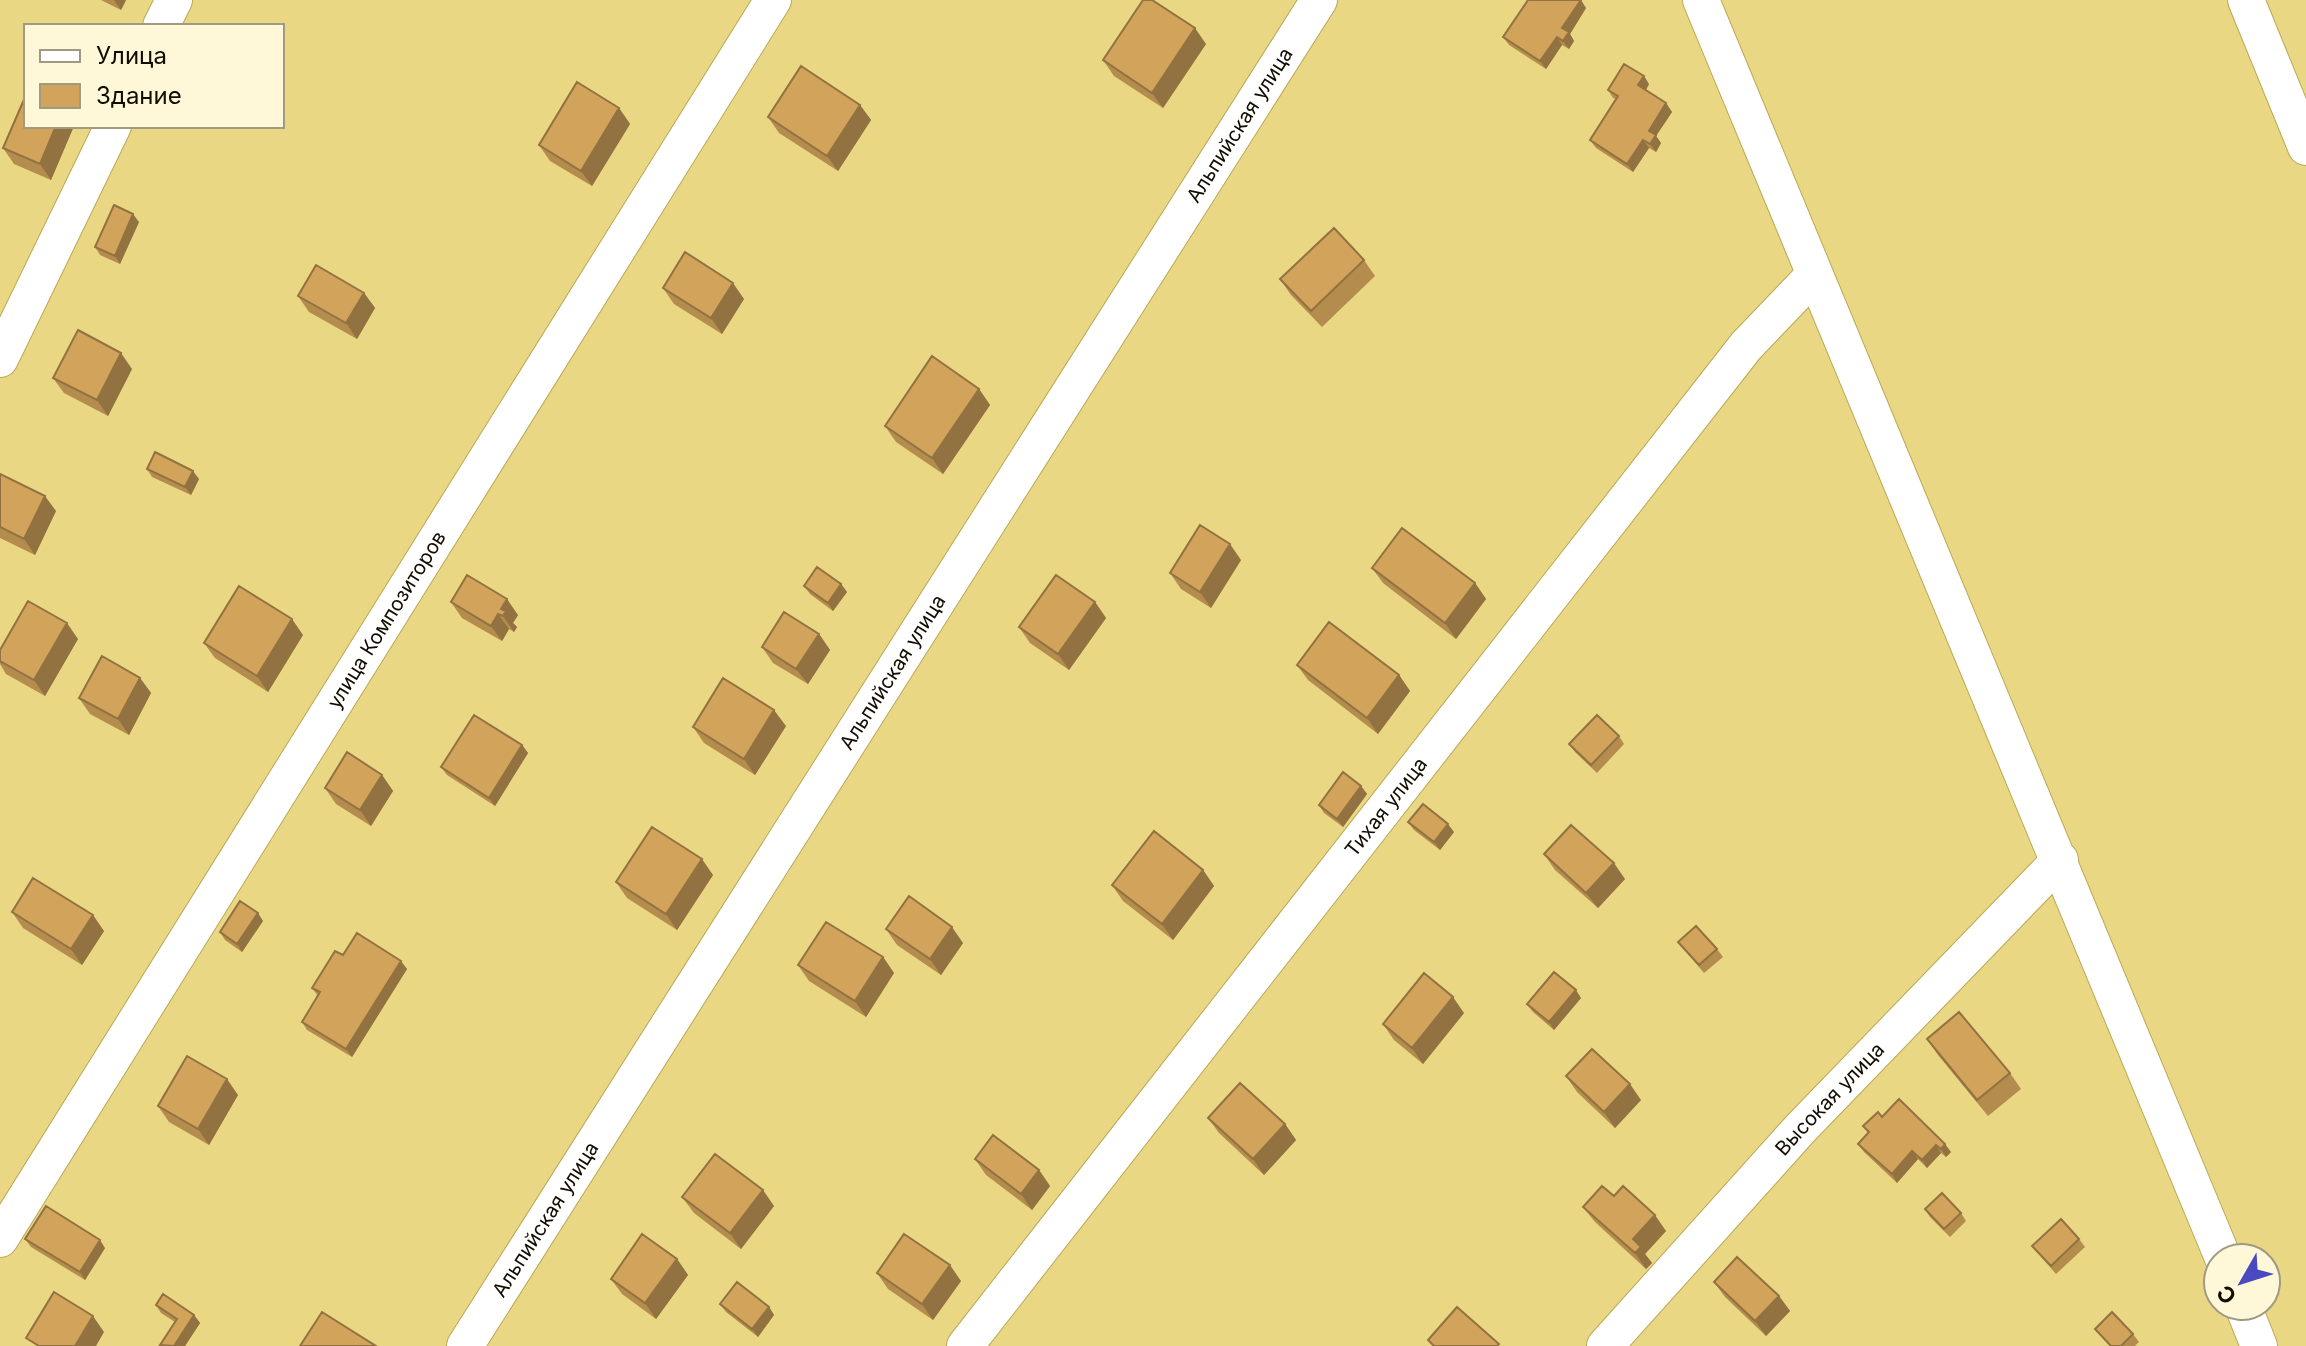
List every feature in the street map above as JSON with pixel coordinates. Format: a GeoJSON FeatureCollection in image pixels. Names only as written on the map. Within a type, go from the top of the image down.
{"type":"FeatureCollection","features":[{"type":"Feature","properties":{"kind":"street"},"geometry":{"type":"LineString","coordinates":[[162,24],[174,0]]}},
{"type":"Feature","properties":{"kind":"street","name":"улица Композиторов"},"geometry":{"type":"LineString","coordinates":[[0,1239],[773,0]]}},
{"type":"Feature","properties":{"kind":"street","name":"Альпийская улица"},"geometry":{"type":"LineString","coordinates":[[465,1346],[1319,0]]}},
{"type":"Feature","properties":{"kind":"street"},"geometry":{"type":"LineString","coordinates":[[1701,0],[2216,1242]]}},
{"type":"Feature","properties":{"kind":"street"},"geometry":{"type":"LineString","coordinates":[[2246,0],[2306,147]]}},
{"type":"Feature","properties":{"kind":"street"},"geometry":{"type":"LineString","coordinates":[[0,359],[112,128]]}},
{"type":"Feature","properties":{"kind":"street","name":"Тихая улица"},"geometry":{"type":"LineString","coordinates":[[965,1346],[1746,346],[1814,275]]}},
{"type":"Feature","properties":{"kind":"street","name":"Высокая улица"},"geometry":{"type":"LineString","coordinates":[[1605,1346],[1800,1129],[2060,860]]}},
{"type":"Feature","properties":{"kind":"building"},"geometry":{"type":"Polygon","coordinates":[[[1143,0],[1152,0],[1195,28],[1152,93],[1103,60],[1143,0]]]}},
{"type":"Feature","properties":{"kind":"building"},"geometry":{"type":"Polygon","coordinates":[[[1528,0],[1581,0],[1562,28],[1569,32],[1563,41],[1557,37],[1540,61],[1503,37],[1528,0]]]}},
{"type":"Feature","properties":{"kind":"building"},"geometry":{"type":"Polygon","coordinates":[[[1624,64],[1644,76],[1638,85],[1666,103],[1649,131],[1656,135],[1650,144],[1643,140],[1627,164],[1590,140],[1618,96],[1608,90],[1624,64]]]}},
{"type":"Feature","properties":{"kind":"building"},"geometry":{"type":"Polygon","coordinates":[[[801,66],[860,105],[827,156],[768,117],[801,66]]]}},
{"type":"Feature","properties":{"kind":"building"},"geometry":{"type":"Polygon","coordinates":[[[577,82],[619,108],[581,171],[539,145],[577,82]]]}},
{"type":"Feature","properties":{"kind":"building"},"geometry":{"type":"Polygon","coordinates":[[[24,100],[24,128],[55,128],[40,164],[3,148],[24,100]]]}},
{"type":"Feature","properties":{"kind":"building"},"geometry":{"type":"Polygon","coordinates":[[[114,205],[133,214],[115,256],[95,247],[114,205]]]}},
{"type":"Feature","properties":{"kind":"building"},"geometry":{"type":"Polygon","coordinates":[[[1334,228],[1364,260],[1311,311],[1280,279],[1334,228]]]}},
{"type":"Feature","properties":{"kind":"building"},"geometry":{"type":"Polygon","coordinates":[[[685,252],[733,283],[711,318],[663,288],[685,252]]]}},
{"type":"Feature","properties":{"kind":"building"},"geometry":{"type":"Polygon","coordinates":[[[316,265],[364,293],[346,323],[298,296],[316,265]]]}},
{"type":"Feature","properties":{"kind":"building"},"geometry":{"type":"Polygon","coordinates":[[[78,330],[121,353],[97,400],[53,378],[78,330]]]}},
{"type":"Feature","properties":{"kind":"building"},"geometry":{"type":"Polygon","coordinates":[[[932,356],[979,389],[932,458],[885,426],[932,356]]]}},
{"type":"Feature","properties":{"kind":"building"},"geometry":{"type":"Polygon","coordinates":[[[155,452],[193,471],[185,487],[147,469],[155,452]]]}},
{"type":"Feature","properties":{"kind":"building"},"geometry":{"type":"Polygon","coordinates":[[[0,474],[45,496],[24,539],[0,527],[0,474]]]}},
{"type":"Feature","properties":{"kind":"building"},"geometry":{"type":"Polygon","coordinates":[[[1200,525],[1230,544],[1200,592],[1170,573],[1200,525]]]}},
{"type":"Feature","properties":{"kind":"building"},"geometry":{"type":"Polygon","coordinates":[[[1402,528],[1475,583],[1445,623],[1372,568],[1402,528]]]}},
{"type":"Feature","properties":{"kind":"building"},"geometry":{"type":"Polygon","coordinates":[[[817,567],[841,584],[828,603],[804,586],[817,567]]]}},
{"type":"Feature","properties":{"kind":"building"},"geometry":{"type":"Polygon","coordinates":[[[467,575],[507,599],[501,609],[506,611],[503,616],[498,614],[491,626],[451,602],[467,575]]]}},
{"type":"Feature","properties":{"kind":"building"},"geometry":{"type":"Polygon","coordinates":[[[1056,575],[1095,602],[1058,654],[1019,627],[1056,575]]]}},
{"type":"Feature","properties":{"kind":"building"},"geometry":{"type":"Polygon","coordinates":[[[239,586],[292,619],[257,676],[204,643],[239,586]]]}},
{"type":"Feature","properties":{"kind":"building"},"geometry":{"type":"Polygon","coordinates":[[[28,601],[67,623],[34,680],[0,661],[0,650],[28,601]]]}},
{"type":"Feature","properties":{"kind":"building"},"geometry":{"type":"Polygon","coordinates":[[[784,612],[819,634],[796,669],[762,647],[784,612]]]}},
{"type":"Feature","properties":{"kind":"building"},"geometry":{"type":"Polygon","coordinates":[[[1329,622],[1399,675],[1367,718],[1297,665],[1329,622]]]}},
{"type":"Feature","properties":{"kind":"building"},"geometry":{"type":"Polygon","coordinates":[[[102,656],[140,678],[118,719],[79,698],[102,656]]]}},
{"type":"Feature","properties":{"kind":"building"},"geometry":{"type":"Polygon","coordinates":[[[723,678],[774,710],[744,759],[693,727],[723,678]]]}},
{"type":"Feature","properties":{"kind":"building"},"geometry":{"type":"Polygon","coordinates":[[[474,715],[522,745],[489,798],[441,767],[474,715]]]}},
{"type":"Feature","properties":{"kind":"building"},"geometry":{"type":"Polygon","coordinates":[[[1597,715],[1619,736],[1591,765],[1569,744],[1597,715]]]}},
{"type":"Feature","properties":{"kind":"building"},"geometry":{"type":"Polygon","coordinates":[[[347,752],[382,775],[360,810],[325,788],[347,752]]]}},
{"type":"Feature","properties":{"kind":"building"},"geometry":{"type":"Polygon","coordinates":[[[1343,772],[1361,786],[1337,819],[1319,805],[1343,772]]]}},
{"type":"Feature","properties":{"kind":"building"},"geometry":{"type":"Polygon","coordinates":[[[1423,804],[1448,824],[1434,842],[1408,822],[1423,804]]]}},
{"type":"Feature","properties":{"kind":"building"},"geometry":{"type":"Polygon","coordinates":[[[1571,825],[1614,863],[1586,893],[1544,854],[1571,825]]]}},
{"type":"Feature","properties":{"kind":"building"},"geometry":{"type":"Polygon","coordinates":[[[652,827],[702,859],[666,914],[616,882],[652,827]]]}},
{"type":"Feature","properties":{"kind":"building"},"geometry":{"type":"Polygon","coordinates":[[[1154,831],[1203,870],[1162,924],[1112,885],[1154,831]]]}},
{"type":"Feature","properties":{"kind":"building"},"geometry":{"type":"Polygon","coordinates":[[[33,878],[93,915],[71,949],[12,912],[33,878]]]}},
{"type":"Feature","properties":{"kind":"building"},"geometry":{"type":"Polygon","coordinates":[[[909,896],[952,927],[930,959],[886,929],[909,896]]]}},
{"type":"Feature","properties":{"kind":"building"},"geometry":{"type":"Polygon","coordinates":[[[240,901],[258,913],[237,944],[220,932],[240,901]]]}},
{"type":"Feature","properties":{"kind":"building"},"geometry":{"type":"Polygon","coordinates":[[[826,922],[883,957],[855,1001],[798,965],[826,922]]]}},
{"type":"Feature","properties":{"kind":"building"},"geometry":{"type":"Polygon","coordinates":[[[1696,926],[1717,949],[1699,965],[1678,942],[1696,926]]]}},
{"type":"Feature","properties":{"kind":"building"},"geometry":{"type":"Polygon","coordinates":[[[357,933],[401,961],[346,1049],[302,1022],[320,992],[312,988],[335,951],[343,955],[357,933]]]}},
{"type":"Feature","properties":{"kind":"building"},"geometry":{"type":"Polygon","coordinates":[[[1554,972],[1576,990],[1549,1022],[1527,1004],[1554,972]]]}},
{"type":"Feature","properties":{"kind":"building"},"geometry":{"type":"Polygon","coordinates":[[[1424,973],[1453,997],[1412,1048],[1383,1024],[1424,973]]]}},
{"type":"Feature","properties":{"kind":"building"},"geometry":{"type":"Polygon","coordinates":[[[1959,1012],[2010,1073],[1977,1100],[1927,1039],[1959,1012]]]}},
{"type":"Feature","properties":{"kind":"building"},"geometry":{"type":"Polygon","coordinates":[[[1592,1049],[1630,1084],[1604,1112],[1566,1076],[1592,1049]]]}},
{"type":"Feature","properties":{"kind":"building"},"geometry":{"type":"Polygon","coordinates":[[[187,1056],[227,1079],[198,1129],[158,1106],[187,1056]]]}},
{"type":"Feature","properties":{"kind":"building"},"geometry":{"type":"Polygon","coordinates":[[[1240,1083],[1285,1124],[1253,1159],[1208,1118],[1240,1083]]]}},
{"type":"Feature","properties":{"kind":"building"},"geometry":{"type":"Polygon","coordinates":[[[1899,1099],[1945,1144],[1941,1149],[1936,1145],[1922,1160],[1912,1151],[1892,1174],[1858,1144],[1869,1132],[1863,1126],[1878,1112],[1882,1117],[1899,1099]]]}},
{"type":"Feature","properties":{"kind":"building"},"geometry":{"type":"Polygon","coordinates":[[[993,1135],[1039,1170],[1021,1194],[975,1159],[993,1135]]]}},
{"type":"Feature","properties":{"kind":"building"},"geometry":{"type":"Polygon","coordinates":[[[715,1154],[763,1190],[730,1233],[682,1197],[715,1154]]]}},
{"type":"Feature","properties":{"kind":"building"},"geometry":{"type":"Polygon","coordinates":[[[1602,1186],[1614,1196],[1623,1186],[1655,1215],[1633,1239],[1641,1247],[1635,1253],[1583,1207],[1602,1186]]]}},
{"type":"Feature","properties":{"kind":"building"},"geometry":{"type":"Polygon","coordinates":[[[1942,1193],[1961,1213],[1944,1229],[1925,1209],[1942,1193]]]}},
{"type":"Feature","properties":{"kind":"building"},"geometry":{"type":"Polygon","coordinates":[[[46,1206],[100,1240],[80,1272],[25,1239],[46,1206]]]}},
{"type":"Feature","properties":{"kind":"building"},"geometry":{"type":"Polygon","coordinates":[[[2061,1219],[2079,1239],[2051,1266],[2032,1246],[2061,1219]]]}},
{"type":"Feature","properties":{"kind":"building"},"geometry":{"type":"Polygon","coordinates":[[[642,1234],[677,1259],[645,1303],[611,1279],[642,1234]]]}},
{"type":"Feature","properties":{"kind":"building"},"geometry":{"type":"Polygon","coordinates":[[[904,1234],[950,1265],[922,1304],[877,1273],[904,1234]]]}},
{"type":"Feature","properties":{"kind":"building"},"geometry":{"type":"Polygon","coordinates":[[[1737,1257],[1779,1296],[1755,1321],[1714,1282],[1737,1257]]]}},
{"type":"Feature","properties":{"kind":"building"},"geometry":{"type":"Polygon","coordinates":[[[737,1282],[769,1307],[752,1329],[720,1304],[737,1282]]]}},
{"type":"Feature","properties":{"kind":"building"},"geometry":{"type":"Polygon","coordinates":[[[54,1292],[93,1316],[75,1346],[39,1346],[26,1338],[54,1292]]]}},
{"type":"Feature","properties":{"kind":"building"},"geometry":{"type":"Polygon","coordinates":[[[163,1294],[194,1315],[174,1346],[160,1345],[177,1319],[156,1305],[163,1294]]]}},
{"type":"Feature","properties":{"kind":"building"},"geometry":{"type":"Polygon","coordinates":[[[1457,1307],[1499,1344],[1434,1346],[1428,1340],[1457,1307]]]}},
{"type":"Feature","properties":{"kind":"building"},"geometry":{"type":"Polygon","coordinates":[[[322,1312],[376,1346],[300,1346],[322,1312]]]}},
{"type":"Feature","properties":{"kind":"building"},"geometry":{"type":"Polygon","coordinates":[[[2112,1312],[2133,1334],[2121,1346],[2111,1346],[2095,1329],[2112,1312]]]}}]}
